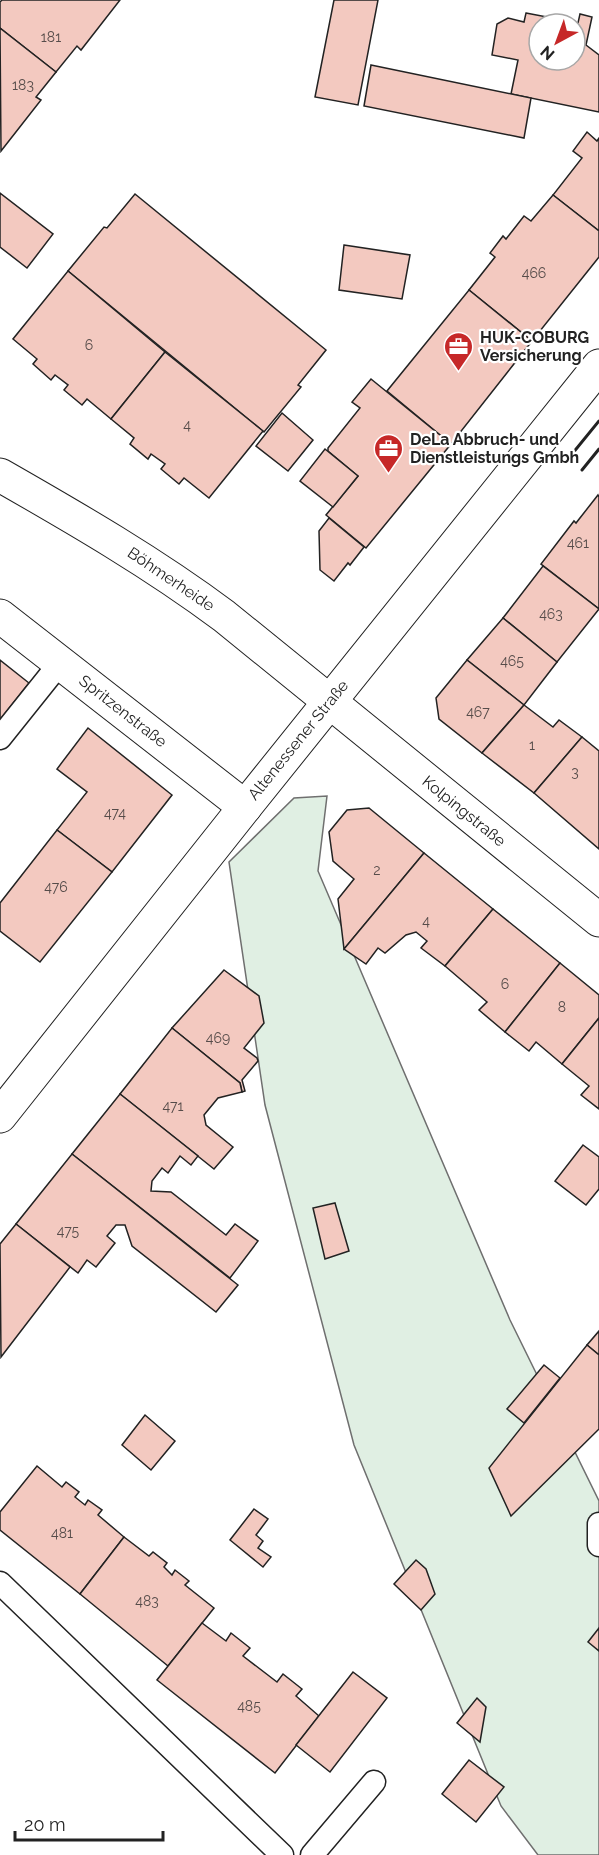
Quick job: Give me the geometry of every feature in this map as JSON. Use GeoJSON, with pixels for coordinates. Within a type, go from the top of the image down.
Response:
{"type":"FeatureCollection","features":[{"type":"Feature","properties":{"kind":"street","name":"Altenessener Straße"},"geometry":{"type":"LineString","coordinates":[[0,1116],[599,366]]}},
{"type":"Feature","properties":{"kind":"street","name":"Böhmerheide"},"geometry":{"type":"LineString","coordinates":[[0,475],[111,538],[174,579],[224,616],[329,702]]}},
{"type":"Feature","properties":{"kind":"street","name":"Spritzenstraße"},"geometry":{"type":"LineString","coordinates":[[0,616],[245,807]]}},
{"type":"Feature","properties":{"kind":"street","name":"Kolpingstraße"},"geometry":{"type":"LineString","coordinates":[[329,702],[599,921]]}},
{"type":"Feature","properties":{"kind":"lane"},"geometry":{"type":"LineString","coordinates":[[0,738],[60,663]]}},
{"type":"Feature","properties":{"kind":"lane"},"geometry":{"type":"LineString","coordinates":[[599,1524],[599,1545]]}},
{"type":"Feature","properties":{"kind":"lane"},"geometry":{"type":"LineString","coordinates":[[0,1583],[282,1855]]}},
{"type":"Feature","properties":{"kind":"lane"},"geometry":{"type":"LineString","coordinates":[[312,1855],[374,1782]]}},
{"type":"Feature","properties":{"kind":"green space"},"geometry":{"type":"Polygon","coordinates":[[[327,796],[318,871],[510,1320],[599,1501],[599,1855],[538,1855],[501,1806],[354,1445],[265,1105],[229,862],[294,798],[327,796]]]}},
{"type":"Feature","properties":{"kind":"building"},"geometry":{"type":"Polygon","coordinates":[[[2,0],[120,0],[81,50],[77,46],[56,72],[0,28],[0,2],[2,0]]]}},
{"type":"Feature","properties":{"kind":"building"},"geometry":{"type":"Polygon","coordinates":[[[334,0],[378,0],[358,105],[315,97],[334,0]]]}},
{"type":"Feature","properties":{"kind":"building"},"geometry":{"type":"Polygon","coordinates":[[[527,13],[527,72],[587,72],[587,46],[599,55],[599,112],[511,94],[518,60],[492,55],[497,24],[508,18],[524,22],[527,13]]]}},
{"type":"Feature","properties":{"kind":"building"},"geometry":{"type":"Polygon","coordinates":[[[587,16],[592,17],[587,40],[587,16]]]}},
{"type":"Feature","properties":{"kind":"building"},"geometry":{"type":"Polygon","coordinates":[[[0,28],[56,72],[36,97],[41,100],[1,151],[0,28]]]}},
{"type":"Feature","properties":{"kind":"building"},"geometry":{"type":"Polygon","coordinates":[[[371,65],[531,98],[524,138],[364,106],[371,65]]]}},
{"type":"Feature","properties":{"kind":"building"},"geometry":{"type":"Polygon","coordinates":[[[587,132],[597,141],[599,138],[599,231],[553,195],[582,158],[573,151],[587,132]]]}},
{"type":"Feature","properties":{"kind":"building"},"geometry":{"type":"Polygon","coordinates":[[[0,193],[53,234],[27,268],[0,247],[0,193]]]}},
{"type":"Feature","properties":{"kind":"building"},"geometry":{"type":"Polygon","coordinates":[[[135,194],[326,350],[298,385],[301,387],[264,432],[68,271],[135,194]]]}},
{"type":"Feature","properties":{"kind":"building"},"geometry":{"type":"Polygon","coordinates":[[[553,195],[599,231],[599,257],[532,341],[469,290],[495,257],[490,253],[503,236],[506,239],[524,216],[531,221],[553,195]]]}},
{"type":"Feature","properties":{"kind":"building"},"geometry":{"type":"Polygon","coordinates":[[[344,245],[410,255],[402,299],[339,290],[344,245]]]}},
{"type":"Feature","properties":{"kind":"building"},"geometry":{"type":"Polygon","coordinates":[[[68,271],[165,352],[111,419],[87,399],[82,405],[64,390],[68,385],[55,375],[51,380],[33,364],[37,359],[13,339],[68,271]]]}},
{"type":"Feature","properties":{"kind":"building"},"geometry":{"type":"Polygon","coordinates":[[[469,290],[532,341],[451,444],[387,391],[469,290]]]}},
{"type":"Feature","properties":{"kind":"building"},"geometry":{"type":"Polygon","coordinates":[[[165,352],[263,431],[209,498],[184,478],[179,484],[161,469],[165,464],[151,454],[148,459],[130,444],[134,438],[111,419],[165,352]]]}},
{"type":"Feature","properties":{"kind":"building"},"geometry":{"type":"Polygon","coordinates":[[[371,379],[451,444],[366,548],[326,515],[358,476],[328,451],[328,448],[360,408],[352,402],[371,379]]]}},
{"type":"Feature","properties":{"kind":"building"},"geometry":{"type":"Polygon","coordinates":[[[282,413],[313,440],[288,471],[256,446],[282,413]]]}},
{"type":"Feature","properties":{"kind":"building"},"geometry":{"type":"Polygon","coordinates":[[[325,449],[358,476],[333,507],[300,481],[325,449]]]}},
{"type":"Feature","properties":{"kind":"building"},"geometry":{"type":"Polygon","coordinates":[[[598,495],[599,609],[541,564],[574,521],[576,523],[598,495]]]}},
{"type":"Feature","properties":{"kind":"building"},"geometry":{"type":"Polygon","coordinates":[[[329,518],[364,547],[334,581],[320,570],[319,531],[329,518]]]}},
{"type":"Feature","properties":{"kind":"building"},"geometry":{"type":"Polygon","coordinates":[[[543,566],[599,609],[557,662],[503,618],[543,566]]]}},
{"type":"Feature","properties":{"kind":"building"},"geometry":{"type":"Polygon","coordinates":[[[503,618],[557,662],[524,705],[467,660],[503,618]]]}},
{"type":"Feature","properties":{"kind":"building"},"geometry":{"type":"Polygon","coordinates":[[[0,660],[29,683],[0,720],[0,660]]]}},
{"type":"Feature","properties":{"kind":"building"},"geometry":{"type":"Polygon","coordinates":[[[467,660],[524,705],[482,753],[439,719],[436,698],[467,660]]]}},
{"type":"Feature","properties":{"kind":"building"},"geometry":{"type":"Polygon","coordinates":[[[524,705],[553,727],[559,720],[582,737],[534,793],[482,753],[524,705]]]}},
{"type":"Feature","properties":{"kind":"building"},"geometry":{"type":"Polygon","coordinates":[[[88,728],[172,795],[112,872],[57,830],[87,792],[57,769],[88,728]]]}},
{"type":"Feature","properties":{"kind":"building"},"geometry":{"type":"Polygon","coordinates":[[[582,737],[599,751],[599,849],[534,793],[582,737]]]}},
{"type":"Feature","properties":{"kind":"building"},"geometry":{"type":"Polygon","coordinates":[[[369,808],[424,853],[344,949],[338,899],[354,879],[333,861],[329,832],[347,810],[369,808]]]}},
{"type":"Feature","properties":{"kind":"building"},"geometry":{"type":"Polygon","coordinates":[[[57,830],[112,872],[40,962],[0,931],[0,903],[57,830]]]}},
{"type":"Feature","properties":{"kind":"building"},"geometry":{"type":"Polygon","coordinates":[[[424,853],[493,909],[445,966],[421,948],[427,941],[416,932],[406,935],[385,953],[378,948],[366,964],[344,949],[424,853]]]}},
{"type":"Feature","properties":{"kind":"building"},"geometry":{"type":"Polygon","coordinates":[[[493,909],[560,963],[505,1032],[479,1010],[487,1002],[445,966],[493,909]]]}},
{"type":"Feature","properties":{"kind":"building"},"geometry":{"type":"Polygon","coordinates":[[[560,963],[599,995],[599,1018],[562,1064],[536,1042],[529,1051],[505,1032],[560,963]]]}},
{"type":"Feature","properties":{"kind":"building"},"geometry":{"type":"Polygon","coordinates":[[[224,970],[259,996],[264,1023],[244,1048],[258,1061],[242,1080],[245,1091],[242,1092],[240,1083],[172,1028],[224,970]]]}},
{"type":"Feature","properties":{"kind":"building"},"geometry":{"type":"Polygon","coordinates":[[[599,1018],[599,1109],[581,1095],[589,1086],[562,1064],[599,1018]]]}},
{"type":"Feature","properties":{"kind":"building"},"geometry":{"type":"Polygon","coordinates":[[[172,1028],[240,1083],[242,1092],[218,1098],[204,1115],[206,1125],[233,1147],[214,1169],[120,1094],[172,1028]]]}},
{"type":"Feature","properties":{"kind":"building"},"geometry":{"type":"Polygon","coordinates":[[[120,1094],[198,1156],[191,1165],[180,1156],[168,1173],[162,1168],[152,1181],[151,1191],[171,1192],[226,1235],[235,1224],[258,1241],[230,1278],[72,1154],[120,1094]]]}},
{"type":"Feature","properties":{"kind":"building"},"geometry":{"type":"Polygon","coordinates":[[[583,1145],[599,1157],[599,1189],[586,1205],[555,1181],[583,1145]]]}},
{"type":"Feature","properties":{"kind":"building"},"geometry":{"type":"Polygon","coordinates":[[[72,1154],[238,1285],[216,1312],[132,1246],[125,1225],[116,1225],[107,1236],[115,1243],[96,1267],[87,1260],[78,1273],[16,1224],[72,1154]]]}},
{"type":"Feature","properties":{"kind":"building"},"geometry":{"type":"Polygon","coordinates":[[[335,1203],[349,1251],[325,1259],[313,1208],[335,1203]]]}},
{"type":"Feature","properties":{"kind":"building"},"geometry":{"type":"Polygon","coordinates":[[[16,1224],[70,1267],[1,1357],[0,1244],[16,1224]]]}},
{"type":"Feature","properties":{"kind":"building"},"geometry":{"type":"Polygon","coordinates":[[[599,1331],[599,1355],[587,1345],[599,1331]]]}},
{"type":"Feature","properties":{"kind":"building"},"geometry":{"type":"Polygon","coordinates":[[[587,1345],[599,1355],[599,1429],[511,1516],[489,1468],[587,1345]]]}},
{"type":"Feature","properties":{"kind":"building"},"geometry":{"type":"Polygon","coordinates":[[[544,1365],[560,1378],[524,1423],[507,1409],[544,1365]]]}},
{"type":"Feature","properties":{"kind":"building"},"geometry":{"type":"Polygon","coordinates":[[[145,1415],[175,1441],[151,1470],[122,1445],[145,1415]]]}},
{"type":"Feature","properties":{"kind":"building"},"geometry":{"type":"Polygon","coordinates":[[[37,1466],[62,1487],[66,1482],[79,1492],[75,1497],[85,1505],[88,1500],[102,1510],[98,1515],[124,1537],[80,1594],[0,1530],[0,1512],[37,1466]]]}},
{"type":"Feature","properties":{"kind":"building"},"geometry":{"type":"Polygon","coordinates":[[[254,1509],[268,1519],[256,1535],[263,1541],[258,1548],[271,1557],[263,1567],[230,1540],[254,1509]]]}},
{"type":"Feature","properties":{"kind":"building"},"geometry":{"type":"Polygon","coordinates":[[[124,1537],[149,1556],[153,1552],[167,1563],[164,1567],[172,1575],[175,1570],[189,1581],[185,1585],[214,1608],[168,1666],[80,1594],[124,1537]]]}},
{"type":"Feature","properties":{"kind":"building"},"geometry":{"type":"Polygon","coordinates":[[[416,1560],[426,1569],[435,1594],[421,1610],[394,1584],[416,1560]]]}},
{"type":"Feature","properties":{"kind":"building"},"geometry":{"type":"Polygon","coordinates":[[[202,1623],[226,1641],[231,1633],[250,1648],[243,1656],[277,1682],[283,1674],[302,1689],[296,1696],[319,1716],[275,1773],[157,1680],[202,1623]]]}},
{"type":"Feature","properties":{"kind":"building"},"geometry":{"type":"Polygon","coordinates":[[[599,1628],[599,1651],[588,1642],[599,1628]]]}},
{"type":"Feature","properties":{"kind":"building"},"geometry":{"type":"Polygon","coordinates":[[[353,1672],[387,1698],[330,1772],[296,1745],[353,1672]]]}},
{"type":"Feature","properties":{"kind":"building"},"geometry":{"type":"Polygon","coordinates":[[[477,1698],[486,1707],[480,1742],[457,1723],[477,1698]]]}},
{"type":"Feature","properties":{"kind":"building"},"geometry":{"type":"Polygon","coordinates":[[[469,1760],[504,1787],[476,1822],[442,1794],[469,1760]]]}},
{"type":"Feature","properties":{"kind":"wall"},"geometry":{"type":"LineString","coordinates":[[568,459],[599,421]]}},
{"type":"Feature","properties":{"kind":"wall"},"geometry":{"type":"LineString","coordinates":[[582,470],[599,449]]}},
{"type":"Feature","properties":{"kind":"place","name":"HUK-COBURG Versicherung"},"geometry":{"type":"Point","coordinates":[459,372]}},
{"type":"Feature","properties":{"kind":"place","name":"DeLa Abbruch- und Dienstleistungs Gmbh"},"geometry":{"type":"Point","coordinates":[389,474]}}]}
